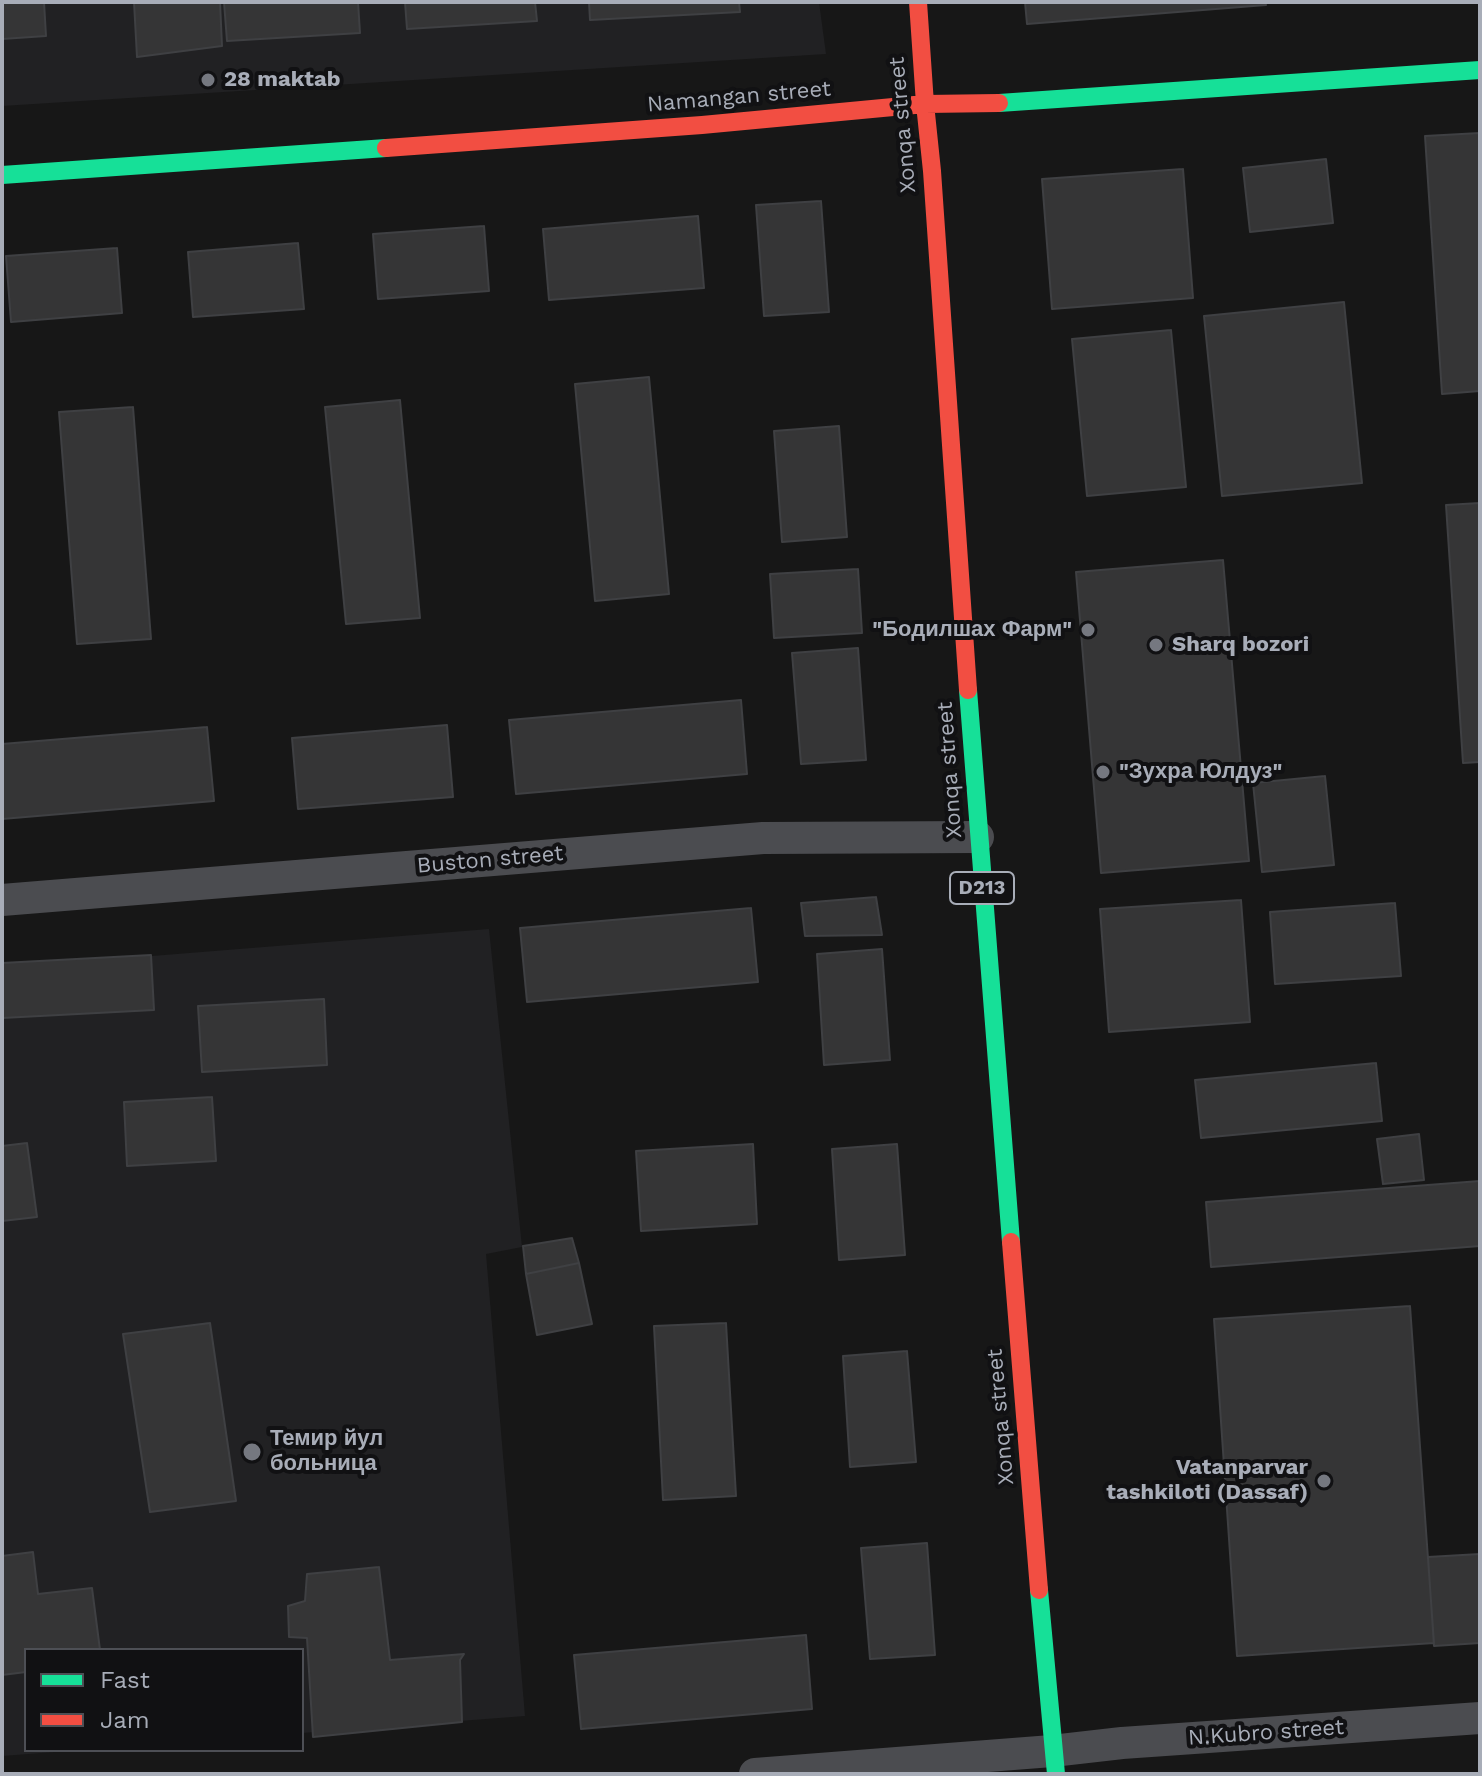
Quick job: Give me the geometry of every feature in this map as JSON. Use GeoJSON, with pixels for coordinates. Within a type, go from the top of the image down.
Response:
{"type":"FeatureCollection","features":[{"type":"Feature","properties":{"kind":"main road","name":"Xonqa street"},"geometry":{"type":"LineString","coordinates":[[918,2],[978,837],[1054,1762]]}},
{"type":"Feature","properties":{"kind":"main road","name":"Namangan street"},"geometry":{"type":"LineString","coordinates":[[2,175],[702,125],[925,104],[1011,103],[1480,70]]}},
{"type":"Feature","properties":{"kind":"street","name":"Buston street"},"geometry":{"type":"LineString","coordinates":[[2,900],[763,838],[978,837]]}},
{"type":"Feature","properties":{"kind":"street","name":"N.Kubro street"},"geometry":{"type":"LineString","coordinates":[[755,1774],[1054,1762],[1122,1743],[1480,1718]]}},
{"type":"Feature","properties":{"kind":"shaded area","name":"28 maktab"},"geometry":{"type":"Polygon","coordinates":[[[2,2],[819,2],[826,54],[2,106],[2,2]]]}},
{"type":"Feature","properties":{"kind":"shaded area","name":"Темир йул больница"},"geometry":{"type":"Polygon","coordinates":[[[489,929],[522,1247],[486,1254],[525,1716],[304,1733],[304,1648],[24,1648],[24,1752],[55,1752],[2,1756],[2,968],[489,929]]]}},
{"type":"Feature","properties":{"kind":"building"},"geometry":{"type":"Polygon","coordinates":[[[2,2],[44,2],[46,36],[2,39],[2,2]]]}},
{"type":"Feature","properties":{"kind":"building"},"geometry":{"type":"Polygon","coordinates":[[[134,2],[220,2],[222,46],[137,57],[134,2]]]}},
{"type":"Feature","properties":{"kind":"building"},"geometry":{"type":"Polygon","coordinates":[[[224,2],[358,2],[360,33],[227,41],[224,2]]]}},
{"type":"Feature","properties":{"kind":"building"},"geometry":{"type":"Polygon","coordinates":[[[405,2],[535,2],[537,21],[407,29],[405,2]]]}},
{"type":"Feature","properties":{"kind":"building"},"geometry":{"type":"Polygon","coordinates":[[[589,2],[739,2],[740,12],[590,20],[589,2]]]}},
{"type":"Feature","properties":{"kind":"building"},"geometry":{"type":"Polygon","coordinates":[[[1025,2],[1265,2],[1266,5],[1027,24],[1025,2]]]}},
{"type":"Feature","properties":{"kind":"building"},"geometry":{"type":"Polygon","coordinates":[[[1480,133],[1480,391],[1442,394],[1425,136],[1480,133]]]}},
{"type":"Feature","properties":{"kind":"building"},"geometry":{"type":"Polygon","coordinates":[[[1326,159],[1333,223],[1250,232],[1243,168],[1326,159]]]}},
{"type":"Feature","properties":{"kind":"building"},"geometry":{"type":"Polygon","coordinates":[[[1183,169],[1193,298],[1052,309],[1042,179],[1183,169]]]}},
{"type":"Feature","properties":{"kind":"building"},"geometry":{"type":"Polygon","coordinates":[[[821,201],[829,312],[764,316],[756,205],[821,201]]]}},
{"type":"Feature","properties":{"kind":"building"},"geometry":{"type":"Polygon","coordinates":[[[698,216],[704,288],[549,300],[543,229],[698,216]]]}},
{"type":"Feature","properties":{"kind":"building"},"geometry":{"type":"Polygon","coordinates":[[[484,226],[489,291],[378,299],[373,234],[484,226]]]}},
{"type":"Feature","properties":{"kind":"building"},"geometry":{"type":"Polygon","coordinates":[[[298,243],[304,309],[193,317],[188,252],[298,243]]]}},
{"type":"Feature","properties":{"kind":"building"},"geometry":{"type":"Polygon","coordinates":[[[117,248],[122,313],[11,322],[6,256],[117,248]]]}},
{"type":"Feature","properties":{"kind":"building"},"geometry":{"type":"Polygon","coordinates":[[[1344,302],[1362,483],[1222,496],[1204,316],[1344,302]]]}},
{"type":"Feature","properties":{"kind":"building"},"geometry":{"type":"Polygon","coordinates":[[[1171,330],[1186,487],[1087,496],[1072,339],[1171,330]]]}},
{"type":"Feature","properties":{"kind":"building"},"geometry":{"type":"Polygon","coordinates":[[[649,377],[669,594],[595,601],[575,384],[649,377]]]}},
{"type":"Feature","properties":{"kind":"building"},"geometry":{"type":"Polygon","coordinates":[[[400,400],[420,618],[346,624],[325,407],[400,400]]]}},
{"type":"Feature","properties":{"kind":"building"},"geometry":{"type":"Polygon","coordinates":[[[133,407],[151,639],[77,644],[59,412],[133,407]]]}},
{"type":"Feature","properties":{"kind":"building"},"geometry":{"type":"Polygon","coordinates":[[[839,426],[847,537],[782,542],[774,431],[839,426]]]}},
{"type":"Feature","properties":{"kind":"building"},"geometry":{"type":"Polygon","coordinates":[[[1480,503],[1480,762],[1463,763],[1446,505],[1480,503]]]}},
{"type":"Feature","properties":{"kind":"building","name":"Sharq bozori"},"geometry":{"type":"Polygon","coordinates":[[[1223,560],[1249,861],[1101,873],[1076,572],[1223,560]]]}},
{"type":"Feature","properties":{"kind":"building"},"geometry":{"type":"Polygon","coordinates":[[[858,569],[862,633],[774,638],[770,574],[858,569]]]}},
{"type":"Feature","properties":{"kind":"building"},"geometry":{"type":"Polygon","coordinates":[[[858,648],[866,760],[801,764],[792,653],[858,648]]]}},
{"type":"Feature","properties":{"kind":"building"},"geometry":{"type":"Polygon","coordinates":[[[741,700],[747,774],[516,794],[509,720],[741,700]]]}},
{"type":"Feature","properties":{"kind":"building"},"geometry":{"type":"Polygon","coordinates":[[[447,725],[453,797],[298,809],[292,738],[447,725]]]}},
{"type":"Feature","properties":{"kind":"building"},"geometry":{"type":"Polygon","coordinates":[[[207,727],[214,801],[2,819],[2,744],[207,727]]]}},
{"type":"Feature","properties":{"kind":"building"},"geometry":{"type":"Polygon","coordinates":[[[1325,776],[1334,865],[1262,872],[1253,783],[1325,776]]]}},
{"type":"Feature","properties":{"kind":"building"},"geometry":{"type":"Polygon","coordinates":[[[876,897],[882,935],[805,936],[801,903],[876,897]]]}},
{"type":"Feature","properties":{"kind":"building"},"geometry":{"type":"Polygon","coordinates":[[[1241,900],[1250,1022],[1109,1032],[1100,909],[1241,900]]]}},
{"type":"Feature","properties":{"kind":"building"},"geometry":{"type":"Polygon","coordinates":[[[1395,903],[1401,976],[1275,984],[1270,912],[1395,903]]]}},
{"type":"Feature","properties":{"kind":"building"},"geometry":{"type":"Polygon","coordinates":[[[751,908],[758,982],[527,1002],[520,928],[751,908]]]}},
{"type":"Feature","properties":{"kind":"building"},"geometry":{"type":"Polygon","coordinates":[[[882,949],[890,1060],[824,1065],[817,954],[882,949]]]}},
{"type":"Feature","properties":{"kind":"building"},"geometry":{"type":"Polygon","coordinates":[[[151,955],[154,1010],[2,1018],[2,963],[151,955]]]}},
{"type":"Feature","properties":{"kind":"building"},"geometry":{"type":"Polygon","coordinates":[[[324,999],[327,1065],[202,1072],[198,1006],[324,999]]]}},
{"type":"Feature","properties":{"kind":"building"},"geometry":{"type":"Polygon","coordinates":[[[1376,1063],[1382,1121],[1201,1138],[1195,1080],[1376,1063]]]}},
{"type":"Feature","properties":{"kind":"building"},"geometry":{"type":"Polygon","coordinates":[[[212,1097],[216,1161],[127,1166],[124,1102],[212,1097]]]}},
{"type":"Feature","properties":{"kind":"building"},"geometry":{"type":"Polygon","coordinates":[[[1419,1134],[1424,1180],[1383,1184],[1377,1139],[1419,1134]]]}},
{"type":"Feature","properties":{"kind":"building"},"geometry":{"type":"Polygon","coordinates":[[[27,1143],[37,1217],[2,1221],[2,1146],[27,1143]]]}},
{"type":"Feature","properties":{"kind":"building"},"geometry":{"type":"Polygon","coordinates":[[[753,1144],[757,1224],[641,1231],[636,1151],[753,1144]]]}},
{"type":"Feature","properties":{"kind":"building"},"geometry":{"type":"Polygon","coordinates":[[[897,1144],[905,1255],[839,1260],[832,1149],[897,1144]]]}},
{"type":"Feature","properties":{"kind":"building"},"geometry":{"type":"Polygon","coordinates":[[[1480,1181],[1480,1246],[1211,1267],[1206,1202],[1480,1181]]]}},
{"type":"Feature","properties":{"kind":"building"},"geometry":{"type":"Polygon","coordinates":[[[572,1238],[579,1263],[526,1274],[523,1246],[572,1238]]]}},
{"type":"Feature","properties":{"kind":"building"},"geometry":{"type":"Polygon","coordinates":[[[579,1263],[592,1324],[537,1335],[526,1274],[579,1263]]]}},
{"type":"Feature","properties":{"kind":"building","name":"Vatanparvar tashkiloti (Dassaf)"},"geometry":{"type":"Polygon","coordinates":[[[1410,1306],[1434,1643],[1237,1656],[1214,1319],[1410,1306]]]}},
{"type":"Feature","properties":{"kind":"building"},"geometry":{"type":"Polygon","coordinates":[[[210,1323],[236,1501],[150,1512],[123,1334],[210,1323]]]}},
{"type":"Feature","properties":{"kind":"building"},"geometry":{"type":"Polygon","coordinates":[[[726,1323],[736,1496],[663,1500],[654,1326],[726,1323]]]}},
{"type":"Feature","properties":{"kind":"building"},"geometry":{"type":"Polygon","coordinates":[[[907,1351],[916,1462],[850,1467],[843,1356],[907,1351]]]}},
{"type":"Feature","properties":{"kind":"building"},"geometry":{"type":"Polygon","coordinates":[[[927,1543],[935,1655],[870,1659],[861,1548],[927,1543]]]}},
{"type":"Feature","properties":{"kind":"building"},"geometry":{"type":"Polygon","coordinates":[[[33,1552],[38,1594],[92,1588],[100,1648],[24,1648],[24,1672],[2,1675],[2,1556],[33,1552]]]}},
{"type":"Feature","properties":{"kind":"building"},"geometry":{"type":"Polygon","coordinates":[[[1480,1554],[1480,1643],[1434,1646],[1428,1557],[1480,1554]]]}},
{"type":"Feature","properties":{"kind":"building"},"geometry":{"type":"Polygon","coordinates":[[[379,1567],[390,1660],[464,1654],[460,1660],[462,1722],[313,1737],[307,1638],[289,1637],[288,1606],[305,1601],[307,1574],[379,1567]]]}},
{"type":"Feature","properties":{"kind":"building"},"geometry":{"type":"Polygon","coordinates":[[[806,1635],[812,1709],[581,1729],[574,1655],[806,1635]]]}},
{"type":"Feature","properties":{"kind":"traffic: fast"},"geometry":{"type":"LineString","coordinates":[[999,103],[1480,70]]}},
{"type":"Feature","properties":{"kind":"traffic: fast"},"geometry":{"type":"LineString","coordinates":[[2,175],[386,148]]}},
{"type":"Feature","properties":{"kind":"traffic: fast"},"geometry":{"type":"LineString","coordinates":[[968,690],[1011,1242]]}},
{"type":"Feature","properties":{"kind":"traffic: fast"},"geometry":{"type":"LineString","coordinates":[[1039,1590],[1056,1774]]}},
{"type":"Feature","properties":{"kind":"traffic: jam"},"geometry":{"type":"LineString","coordinates":[[918,2],[968,690]]}},
{"type":"Feature","properties":{"kind":"traffic: jam"},"geometry":{"type":"LineString","coordinates":[[386,148],[702,125],[925,104],[999,103]]}},
{"type":"Feature","properties":{"kind":"traffic: jam"},"geometry":{"type":"LineString","coordinates":[[1011,1242],[1039,1590]]}},
{"type":"Feature","properties":{"kind":"place","name":"28 maktab"},"geometry":{"type":"Point","coordinates":[208,80]}},
{"type":"Feature","properties":{"kind":"place","name":"\"Бодилшах Фарм\""},"geometry":{"type":"Point","coordinates":[1088,630]}},
{"type":"Feature","properties":{"kind":"place","name":"Sharq bozori"},"geometry":{"type":"Point","coordinates":[1156,645]}},
{"type":"Feature","properties":{"kind":"place","name":"\"Зухра Юлдуз\""},"geometry":{"type":"Point","coordinates":[1103,772]}},
{"type":"Feature","properties":{"kind":"place","name":"Темир йул больница"},"geometry":{"type":"Point","coordinates":[252,1452]}},
{"type":"Feature","properties":{"kind":"place","name":"Vatanparvar tashkiloti (Dassaf)"},"geometry":{"type":"Point","coordinates":[1324,1481]}}]}
